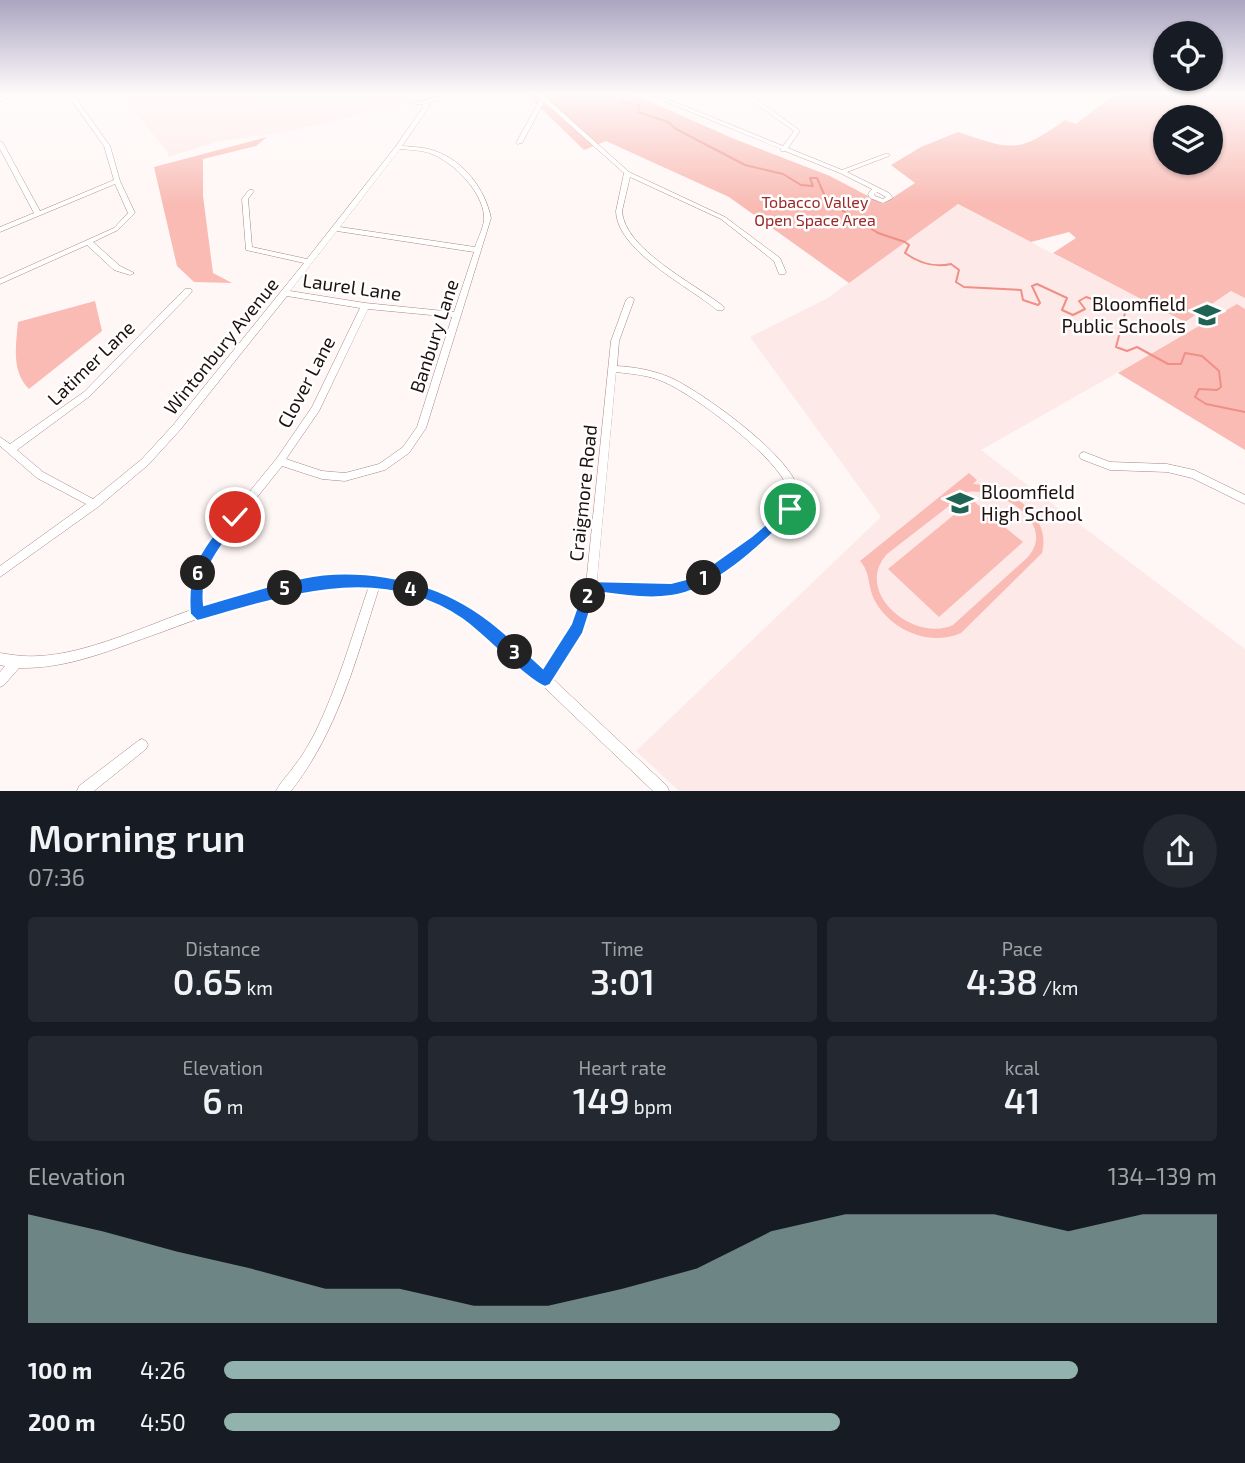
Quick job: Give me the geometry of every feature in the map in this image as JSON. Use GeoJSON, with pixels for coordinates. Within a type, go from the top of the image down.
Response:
{"type":"FeatureCollection","features":[{"type":"Feature","properties":{"kind":"street"},"geometry":{"type":"LineString","coordinates":[[0,282],[116,229],[132,213],[117,181],[107,146],[96,131]]}},
{"type":"Feature","properties":{"kind":"street","name":"Wintonbury Avenue"},"geometry":{"type":"LineString","coordinates":[[0,572],[145,462],[177,427],[285,293],[409,131]]}},
{"type":"Feature","properties":{"kind":"street"},"geometry":{"type":"LineString","coordinates":[[519,143],[525,131]]}},
{"type":"Feature","properties":{"kind":"street"},"geometry":{"type":"LineString","coordinates":[[579,131],[627,173],[723,218],[777,260],[782,272]]}},
{"type":"Feature","properties":{"kind":"street"},"geometry":{"type":"LineString","coordinates":[[738,131],[842,172],[876,189]]}},
{"type":"Feature","properties":{"kind":"street"},"geometry":{"type":"LineString","coordinates":[[783,150],[797,131]]}},
{"type":"Feature","properties":{"kind":"street"},"geometry":{"type":"LineString","coordinates":[[0,143],[38,214]]}},
{"type":"Feature","properties":{"kind":"street","name":"Banbury Lane"},"geometry":{"type":"LineString","coordinates":[[281,461],[322,475],[345,477],[373,471],[396,459],[411,444],[421,428],[488,218],[485,199],[456,167],[436,153],[398,147]]}},
{"type":"Feature","properties":{"kind":"street"},"geometry":{"type":"LineString","coordinates":[[842,172],[887,155]]}},
{"type":"Feature","properties":{"kind":"street"},"geometry":{"type":"LineString","coordinates":[[627,173],[619,216],[624,229],[636,245],[664,269],[694,286],[720,308]]}},
{"type":"Feature","properties":{"kind":"street"},"geometry":{"type":"LineString","coordinates":[[0,230],[117,181]]}},
{"type":"Feature","properties":{"kind":"street"},"geometry":{"type":"LineString","coordinates":[[251,191],[245,199],[248,248],[308,262]]}},
{"type":"Feature","properties":{"kind":"street"},"geometry":{"type":"LineString","coordinates":[[334,228],[477,250]]}},
{"type":"Feature","properties":{"kind":"street"},"geometry":{"type":"LineString","coordinates":[[88,242],[117,268],[130,273]]}},
{"type":"Feature","properties":{"kind":"street","name":"Latimer Lane"},"geometry":{"type":"LineString","coordinates":[[9,450],[87,394],[188,291]]}},
{"type":"Feature","properties":{"kind":"street","name":"Laurel Lane"},"geometry":{"type":"LineString","coordinates":[[285,293],[365,306],[457,314]]}},
{"type":"Feature","properties":{"kind":"street","name":"Craigmore Road"},"geometry":{"type":"LineString","coordinates":[[545,679],[578,628],[591,585],[615,341],[630,300]]}},
{"type":"Feature","properties":{"kind":"street","name":"Clover Lane"},"geometry":{"type":"LineString","coordinates":[[197,614],[195,586],[207,552],[281,461],[316,409],[365,306]]}},
{"type":"Feature","properties":{"kind":"street"},"geometry":{"type":"LineString","coordinates":[[591,585],[630,590],[671,590],[697,582],[732,560],[779,522],[794,498],[792,483],[763,449],[698,400],[668,379],[640,371],[612,369]]}},
{"type":"Feature","properties":{"kind":"street"},"geometry":{"type":"LineString","coordinates":[[0,441],[40,475],[94,503]]}},
{"type":"Feature","properties":{"kind":"street"},"geometry":{"type":"LineString","coordinates":[[1084,456],[1110,466],[1167,468],[1194,474],[1245,500]]}},
{"type":"Feature","properties":{"kind":"street"},"geometry":{"type":"LineString","coordinates":[[0,659],[16,662],[65,659],[197,614],[304,584],[349,580],[414,590],[459,608],[490,630],[662,791]]}},
{"type":"Feature","properties":{"kind":"street"},"geometry":{"type":"LineString","coordinates":[[283,791],[311,754],[328,721],[375,583]]}},
{"type":"Feature","properties":{"kind":"street"},"geometry":{"type":"LineString","coordinates":[[0,681],[16,662]]}},
{"type":"Feature","properties":{"kind":"street"},"geometry":{"type":"LineString","coordinates":[[84,791],[142,745]]}},
{"type":"Feature","properties":{"kind":"shaded area"},"geometry":{"type":"Polygon","coordinates":[[[150,131],[289,131],[216,142],[168,157],[168,152],[150,131]]]}},
{"type":"Feature","properties":{"kind":"shaded area","name":"Bloomfield High School"},"geometry":{"type":"Polygon","coordinates":[[[957,204],[1185,322],[1232,291],[1245,298],[1245,309],[1237,305],[981,450],[1245,649],[1245,791],[679,791],[636,751],[881,517],[750,337],[828,298],[957,204]]]}},
{"type":"Feature","properties":{"kind":"green space","name":"Tobacco Valley Open Space Area"},"geometry":{"type":"Polygon","coordinates":[[[564,131],[716,131],[830,176],[883,204],[915,183],[891,165],[921,147],[958,132],[1014,146],[1036,139],[1049,131],[1153,131],[1153,175],[1223,175],[1223,131],[1245,131],[1245,298],[1231,291],[1185,322],[1053,253],[1076,238],[1069,232],[1031,242],[958,204],[849,283],[729,197],[606,141],[584,150],[564,131]]]}},
{"type":"Feature","properties":{"kind":"green space"},"geometry":{"type":"Polygon","coordinates":[[[267,137],[256,146],[203,159],[203,196],[213,273],[232,283],[194,282],[177,266],[154,167],[267,137]]]}},
{"type":"Feature","properties":{"kind":"green space"},"geometry":{"type":"Polygon","coordinates":[[[95,301],[102,331],[29,389],[17,366],[18,322],[95,301]]]}},
{"type":"Feature","properties":{"kind":"green space"},"geometry":{"type":"Polygon","coordinates":[[[1237,304],[1245,309],[1245,450],[1118,373],[1237,304]]]}},
{"type":"Feature","properties":{"kind":"green space"},"geometry":{"type":"Polygon","coordinates":[[[969,473],[977,480],[973,484],[1000,490],[1024,505],[1034,515],[1043,539],[1042,553],[961,633],[949,637],[924,637],[901,628],[891,620],[875,601],[866,570],[860,561],[969,473]],[[967,492],[887,554],[878,569],[877,584],[882,598],[906,621],[938,629],[953,625],[1028,557],[1035,544],[1035,531],[1030,520],[1008,501],[980,492],[967,492]]]}},
{"type":"Feature","properties":{"kind":"green space"},"geometry":{"type":"Polygon","coordinates":[[[972,500],[1023,542],[939,617],[888,569],[972,500]]]}},
{"type":"Feature","properties":{"kind":"waterway"},"geometry":{"type":"LineString","coordinates":[[680,131],[745,165],[783,174],[801,185],[813,186],[810,178],[817,178],[827,201],[845,202],[841,207],[843,211],[878,233],[905,242],[909,245],[905,253],[916,260],[932,265],[951,264],[959,270],[956,282],[964,287],[1021,290],[1023,300],[1038,305],[1040,303],[1032,286],[1037,284],[1067,298],[1062,310],[1073,315],[1085,309],[1079,301],[1086,297],[1122,309],[1125,313],[1116,347],[1127,351],[1137,347],[1168,364],[1181,364],[1185,353],[1202,356],[1219,371],[1221,387],[1217,390],[1199,389],[1195,397],[1206,404],[1245,412]]}},
{"type":"Feature","properties":{"kind":"place","name":"Bloomfield Public Schools"},"geometry":{"type":"Point","coordinates":[1207,315]}},
{"type":"Feature","properties":{"kind":"place","name":"Bloomfield High School"},"geometry":{"type":"Point","coordinates":[960,503]}},
{"type":"Feature","properties":{"kind":"route"},"geometry":{"type":"LineString","coordinates":[[235,517],[211,546],[202,562],[194,593],[197,614],[304,584],[349,580],[387,584],[433,596],[459,608],[490,630],[545,679],[578,628],[591,585],[630,590],[671,590],[697,582],[732,560],[779,522],[790,509]]}}]}
